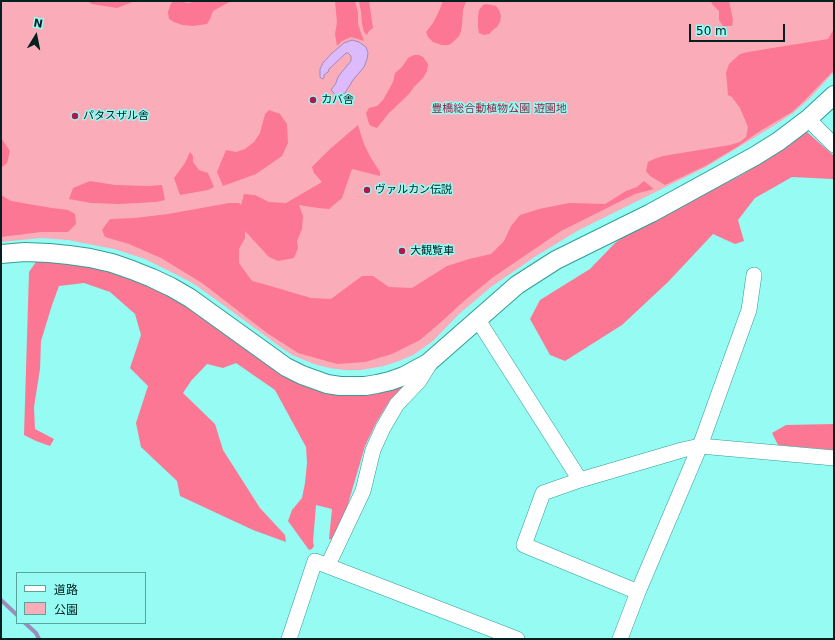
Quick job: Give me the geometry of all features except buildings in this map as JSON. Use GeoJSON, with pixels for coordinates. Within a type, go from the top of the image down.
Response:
{"type":"FeatureCollection","features":[{"type":"Feature","properties":{"kind":"street"},"geometry":{"type":"LineString","coordinates":[[1,254],[25,252],[49,253],[90,258],[112,263],[152,278],[190,298],[286,367],[302,375],[327,384],[340,386],[359,386],[390,381],[404,376],[428,363],[517,286],[556,260],[651,213],[755,156],[779,141],[808,119],[834,95]]}},
{"type":"Feature","properties":{"kind":"street"},"geometry":{"type":"LineString","coordinates":[[808,119],[834,145]]}},
{"type":"Feature","properties":{"kind":"street"},"geometry":{"type":"LineString","coordinates":[[620,639],[638,592],[700,446],[749,310],[754,275]]}},
{"type":"Feature","properties":{"kind":"street"},"geometry":{"type":"LineString","coordinates":[[478,320],[580,480]]}},
{"type":"Feature","properties":{"kind":"street"},"geometry":{"type":"LineString","coordinates":[[328,565],[363,490],[373,450],[383,428],[397,404],[419,382],[433,358]]}},
{"type":"Feature","properties":{"kind":"street"},"geometry":{"type":"LineString","coordinates":[[638,592],[524,545],[543,493],[580,480],[700,446],[834,458]]}},
{"type":"Feature","properties":{"kind":"street"},"geometry":{"type":"LineString","coordinates":[[289,639],[315,561],[517,639]]}},
{"type":"Feature","properties":{"kind":"green space","name":"豊橋総合動植物公園 遊園地"},"geometry":{"type":"Polygon","coordinates":[[[1,1],[834,1],[834,72],[808,100],[793,113],[775,125],[706,167],[579,230],[536,256],[491,287],[459,314],[433,341],[413,355],[384,366],[361,370],[345,370],[314,364],[292,355],[194,284],[145,259],[114,249],[68,240],[41,238],[1,242],[1,1]]]}},
{"type":"Feature","properties":{"kind":"shaded area"},"geometry":{"type":"Polygon","coordinates":[[[87,1],[135,1],[117,8],[92,4],[87,1]]]}},
{"type":"Feature","properties":{"kind":"shaded area"},"geometry":{"type":"Polygon","coordinates":[[[176,1],[188,3],[197,1],[231,1],[213,11],[207,24],[193,26],[182,25],[169,19],[168,12],[171,3],[176,1]]]}},
{"type":"Feature","properties":{"kind":"shaded area"},"geometry":{"type":"Polygon","coordinates":[[[335,1],[355,1],[358,13],[358,24],[364,41],[351,37],[342,41],[337,46],[335,34],[337,22],[335,1]]]}},
{"type":"Feature","properties":{"kind":"shaded area"},"geometry":{"type":"Polygon","coordinates":[[[359,1],[369,1],[373,28],[367,35],[364,32],[362,24],[359,1]]]}},
{"type":"Feature","properties":{"kind":"shaded area"},"geometry":{"type":"Polygon","coordinates":[[[443,1],[466,1],[463,10],[461,31],[459,36],[449,45],[442,45],[433,42],[428,37],[426,32],[433,23],[443,1]]]}},
{"type":"Feature","properties":{"kind":"shaded area"},"geometry":{"type":"Polygon","coordinates":[[[711,1],[729,1],[733,20],[732,26],[723,26],[719,20],[719,11],[711,1]]]}},
{"type":"Feature","properties":{"kind":"shaded area"},"geometry":{"type":"Polygon","coordinates":[[[486,4],[496,6],[501,16],[497,27],[489,34],[484,35],[479,33],[478,17],[479,10],[486,4]]]}},
{"type":"Feature","properties":{"kind":"shaded area"},"geometry":{"type":"Polygon","coordinates":[[[834,29],[834,70],[792,112],[705,166],[665,185],[650,176],[646,171],[648,162],[654,159],[663,156],[730,145],[740,142],[746,137],[748,127],[740,108],[732,97],[728,95],[726,73],[729,64],[740,54],[828,39],[834,29]]]}},
{"type":"Feature","properties":{"kind":"shaded area"},"geometry":{"type":"Polygon","coordinates":[[[352,40],[359,42],[366,47],[368,53],[367,59],[364,67],[353,80],[345,93],[336,95],[331,90],[338,77],[351,61],[351,56],[346,53],[329,69],[322,79],[320,77],[320,69],[331,54],[344,43],[352,40]]]}},
{"type":"Feature","properties":{"kind":"shaded area"},"geometry":{"type":"Polygon","coordinates":[[[414,55],[423,57],[428,64],[427,71],[423,78],[389,113],[377,128],[371,126],[366,113],[369,108],[377,106],[383,100],[393,82],[395,73],[402,67],[408,58],[414,55]]]}},
{"type":"Feature","properties":{"kind":"shaded area"},"geometry":{"type":"Polygon","coordinates":[[[269,110],[280,114],[287,124],[288,143],[282,156],[256,174],[223,186],[217,172],[226,150],[236,152],[245,149],[254,142],[260,133],[265,114],[269,110]]]}},
{"type":"Feature","properties":{"kind":"shaded area"},"geometry":{"type":"Polygon","coordinates":[[[358,125],[364,144],[380,172],[380,176],[352,169],[342,198],[329,209],[299,205],[303,216],[302,229],[297,241],[298,248],[294,258],[278,261],[269,257],[245,231],[245,238],[239,249],[239,263],[252,281],[311,298],[331,299],[362,276],[373,276],[389,287],[412,288],[447,266],[491,254],[504,241],[511,226],[520,215],[539,209],[569,203],[605,204],[626,191],[637,187],[644,181],[654,189],[635,194],[561,231],[492,278],[420,340],[392,354],[365,362],[337,364],[298,353],[267,333],[202,283],[161,258],[129,244],[105,237],[102,230],[110,219],[168,214],[229,203],[239,203],[241,205],[244,194],[255,195],[269,202],[286,203],[322,182],[314,173],[312,167],[358,125]]]}},
{"type":"Feature","properties":{"kind":"shaded area"},"geometry":{"type":"Polygon","coordinates":[[[807,132],[834,156],[833,179],[792,177],[755,198],[738,220],[744,241],[735,244],[713,234],[668,282],[622,325],[565,361],[550,355],[530,319],[540,300],[590,269],[615,243],[638,226],[745,173],[796,135],[807,132]]]}},
{"type":"Feature","properties":{"kind":"shaded area"},"geometry":{"type":"Polygon","coordinates":[[[1,138],[10,151],[7,163],[1,168],[1,138]]]}},
{"type":"Feature","properties":{"kind":"shaded area"},"geometry":{"type":"Polygon","coordinates":[[[190,152],[193,156],[193,162],[199,170],[208,173],[214,187],[208,190],[180,195],[174,178],[185,163],[190,152]]]}},
{"type":"Feature","properties":{"kind":"shaded area"},"geometry":{"type":"Polygon","coordinates":[[[90,181],[115,185],[162,185],[165,200],[156,202],[119,204],[91,203],[69,199],[73,188],[90,181]]]}},
{"type":"Feature","properties":{"kind":"shaded area"},"geometry":{"type":"Polygon","coordinates":[[[1,195],[11,201],[68,210],[75,214],[76,224],[68,232],[41,232],[1,237],[1,195]]]}},
{"type":"Feature","properties":{"kind":"shaded area"},"geometry":{"type":"Polygon","coordinates":[[[50,259],[83,263],[157,286],[286,373],[402,385],[402,390],[390,400],[376,423],[365,446],[338,538],[333,540],[329,539],[332,509],[316,505],[314,546],[309,550],[288,521],[292,510],[302,498],[307,463],[306,447],[275,390],[236,363],[223,368],[207,364],[191,381],[183,393],[215,424],[223,450],[260,508],[285,535],[286,542],[253,530],[180,496],[177,481],[141,447],[136,423],[148,386],[130,368],[141,335],[135,314],[110,292],[84,283],[59,286],[41,341],[40,369],[34,407],[35,429],[54,439],[50,446],[24,435],[29,272],[36,262],[50,259]]]}},
{"type":"Feature","properties":{"kind":"shaded area"},"geometry":{"type":"Polygon","coordinates":[[[834,424],[834,450],[778,445],[772,433],[786,425],[834,424]]]}},
{"type":"Feature","properties":{"kind":"waterway"},"geometry":{"type":"LineString","coordinates":[[1,600],[16,614]]}},
{"type":"Feature","properties":{"kind":"waterway"},"geometry":{"type":"LineString","coordinates":[[26,624],[36,633],[39,639]]}},
{"type":"Feature","properties":{"kind":"place","name":"カバ舎"},"geometry":{"type":"Point","coordinates":[313,100]}},
{"type":"Feature","properties":{"kind":"place","name":"パタスザル舎"},"geometry":{"type":"Point","coordinates":[75,116]}},
{"type":"Feature","properties":{"kind":"place","name":"ヴァルカン伝説"},"geometry":{"type":"Point","coordinates":[367,190]}},
{"type":"Feature","properties":{"kind":"place","name":"大観覧車"},"geometry":{"type":"Point","coordinates":[402,251]}}]}
